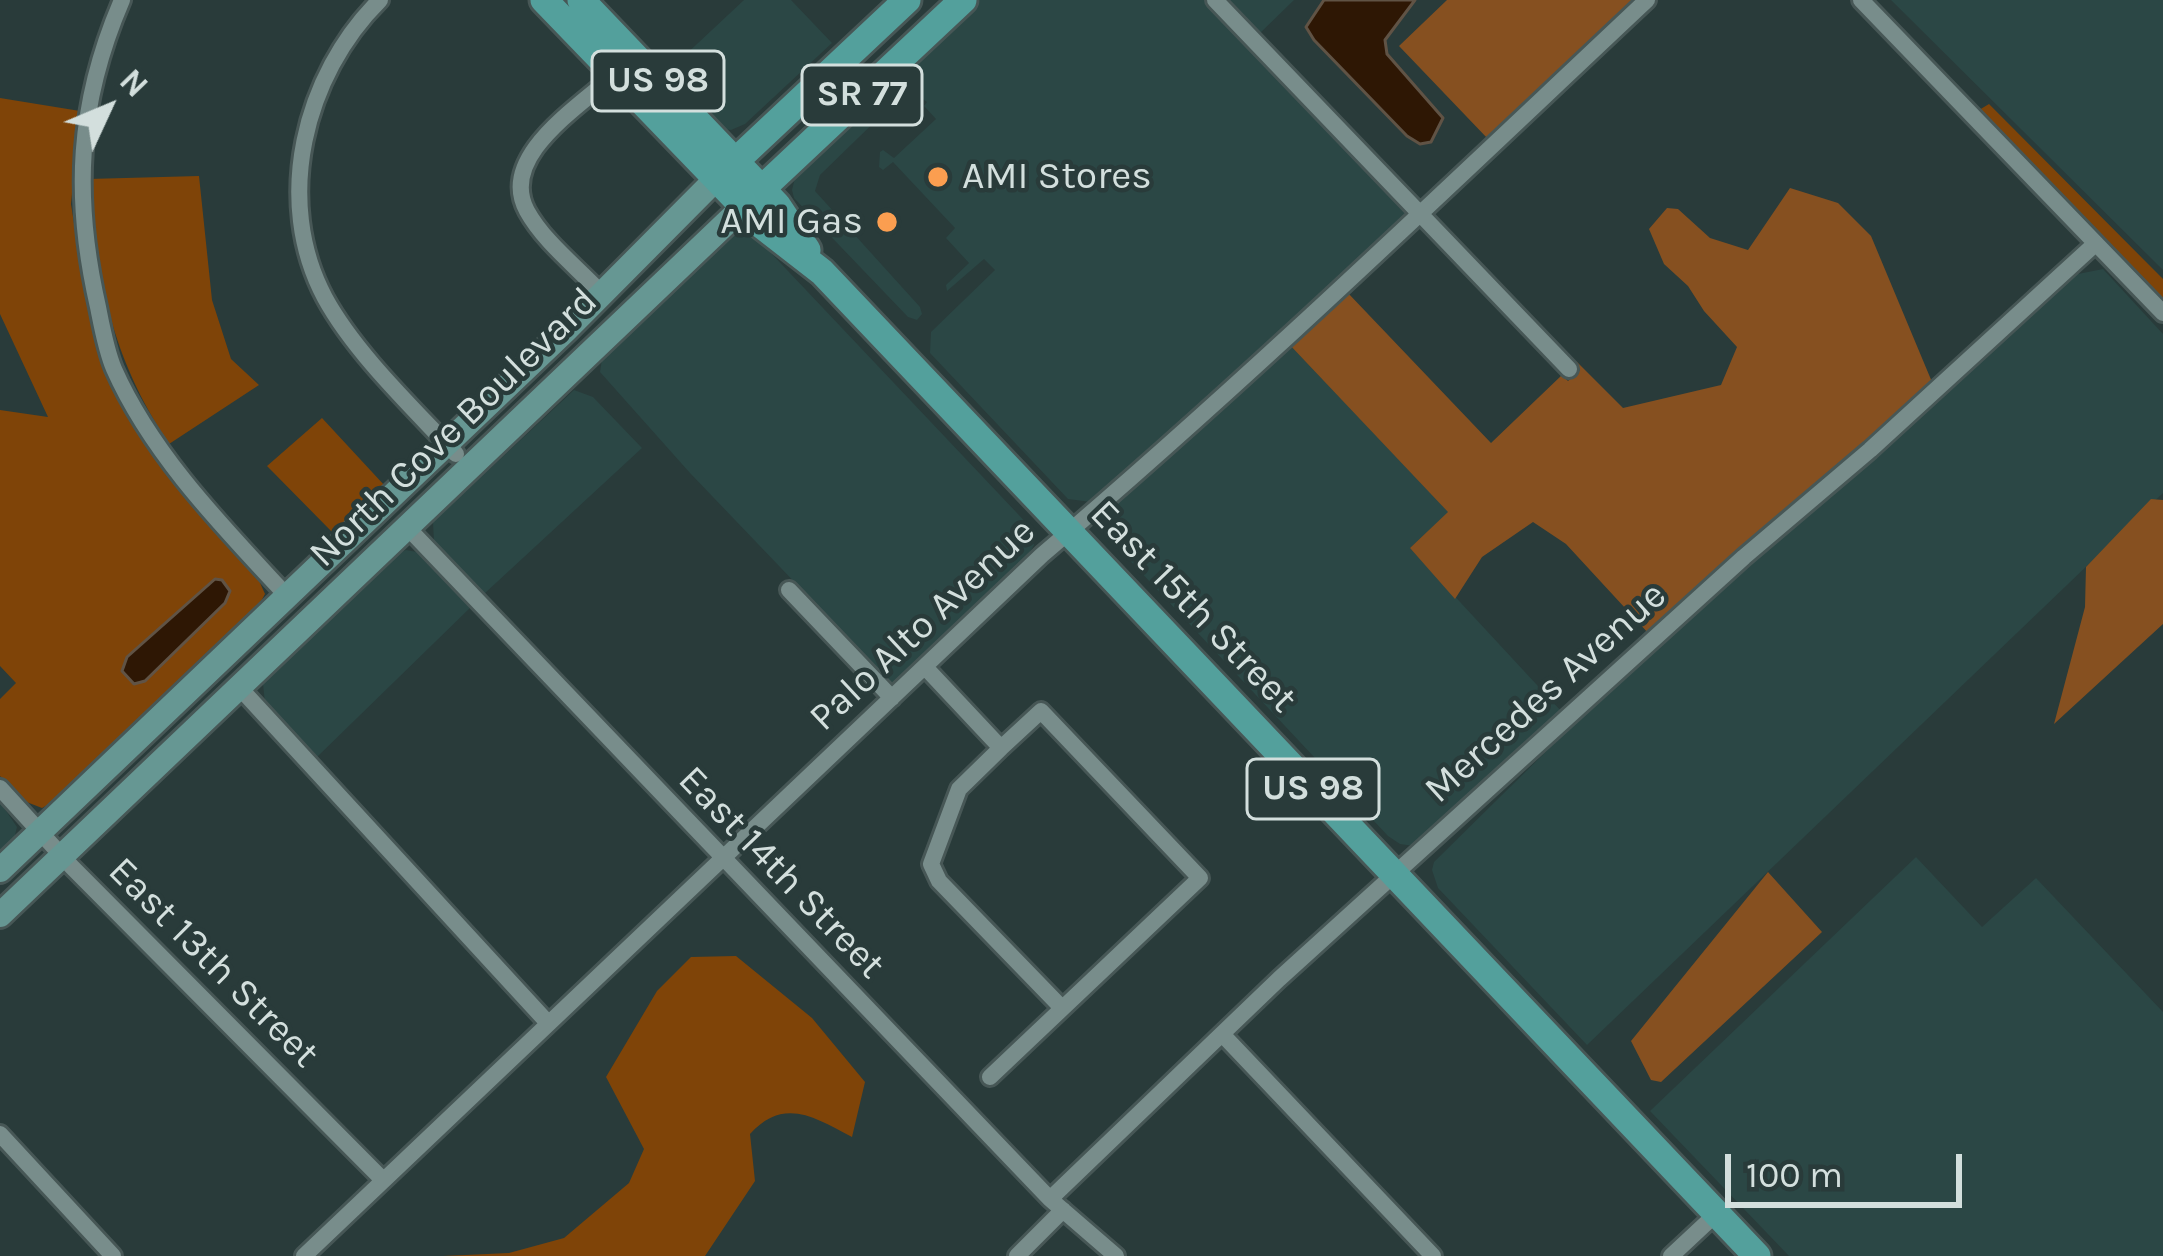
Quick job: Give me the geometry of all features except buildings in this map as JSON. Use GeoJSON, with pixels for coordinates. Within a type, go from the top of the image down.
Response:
{"type":"FeatureCollection","features":[{"type":"Feature","properties":{"kind":"main road","name":"East 15th Street"},"geometry":{"type":"LineString","coordinates":[[581,0],[725,170],[1757,1256]]}},
{"type":"Feature","properties":{"kind":"main road","name":"North Cove Boulevard"},"geometry":{"type":"LineString","coordinates":[[0,870],[287,596],[451,449],[481,412],[725,170],[907,0]]}},
{"type":"Feature","properties":{"kind":"main road","name":"North Cove Boulevard"},"geometry":{"type":"LineString","coordinates":[[0,915],[963,0]]}},
{"type":"Feature","properties":{"kind":"main road","name":"East 15th Street"},"geometry":{"type":"LineString","coordinates":[[553,3],[615,74],[725,170]]}},
{"type":"Feature","properties":{"kind":"main road"},"geometry":{"type":"LineString","coordinates":[[407,527],[406,510],[451,449]]}},
{"type":"Feature","properties":{"kind":"street"},"geometry":{"type":"LineString","coordinates":[[122,0],[94,81],[80,201],[104,337],[121,382],[164,453],[287,596]]}},
{"type":"Feature","properties":{"kind":"street"},"geometry":{"type":"LineString","coordinates":[[380,0],[345,42],[313,107],[303,153],[302,223],[314,274],[334,313],[451,449]]}},
{"type":"Feature","properties":{"kind":"street"},"geometry":{"type":"LineString","coordinates":[[1215,0],[1569,369]]}},
{"type":"Feature","properties":{"kind":"street","name":"Palo Alto Avenue"},"geometry":{"type":"LineString","coordinates":[[304,1256],[925,667],[1647,0]]}},
{"type":"Feature","properties":{"kind":"street"},"geometry":{"type":"LineString","coordinates":[[1861,0],[2163,313]]}},
{"type":"Feature","properties":{"kind":"street"},"geometry":{"type":"LineString","coordinates":[[602,294],[535,223],[520,182],[526,161],[539,145],[615,74]]}},
{"type":"Feature","properties":{"kind":"street","name":"Mercedes Avenue"},"geometry":{"type":"LineString","coordinates":[[1017,1256],[1057,1205],[1222,1034],[2095,244]]}},
{"type":"Feature","properties":{"kind":"street","name":"East 14th Street"},"geometry":{"type":"LineString","coordinates":[[407,527],[1057,1205],[1116,1256]]}},
{"type":"Feature","properties":{"kind":"street"},"geometry":{"type":"LineString","coordinates":[[789,590],[892,698]]}},
{"type":"Feature","properties":{"kind":"street"},"geometry":{"type":"LineString","coordinates":[[925,667],[1001,748]]}},
{"type":"Feature","properties":{"kind":"street"},"geometry":{"type":"LineString","coordinates":[[239,687],[548,1023]]}},
{"type":"Feature","properties":{"kind":"street"},"geometry":{"type":"LineString","coordinates":[[990,1077],[1062,1009],[1200,878],[1041,711],[959,789],[931,864],[939,880],[1062,1009]]}},
{"type":"Feature","properties":{"kind":"street","name":"East 13th Street"},"geometry":{"type":"LineString","coordinates":[[0,788],[383,1180]]}},
{"type":"Feature","properties":{"kind":"street"},"geometry":{"type":"LineString","coordinates":[[1222,1034],[1433,1256]]}},
{"type":"Feature","properties":{"kind":"street"},"geometry":{"type":"LineString","coordinates":[[0,1134],[113,1256]]}},
{"type":"Feature","properties":{"kind":"street"},"geometry":{"type":"LineString","coordinates":[[1671,1256],[1716,1214]]}},
{"type":"Feature","properties":{"kind":"shaded area"},"geometry":{"type":"Polygon","coordinates":[[[744,0],[791,0],[832,43],[745,124],[723,129],[666,73],[744,0]]]}},
{"type":"Feature","properties":{"kind":"shaded area"},"geometry":{"type":"Polygon","coordinates":[[[980,0],[1205,0],[1410,212],[1091,502],[1068,499],[930,353],[931,332],[995,270],[984,259],[947,291],[946,285],[969,263],[946,238],[955,228],[893,162],[883,170],[879,167],[880,152],[894,158],[936,119],[924,106],[927,102],[910,90],[909,67],[980,0]]]}},
{"type":"Feature","properties":{"kind":"shaded area"},"geometry":{"type":"Polygon","coordinates":[[[1223,0],[1294,0],[1257,36],[1223,0]]]}},
{"type":"Feature","properties":{"kind":"shaded area"},"geometry":{"type":"Polygon","coordinates":[[[1324,0],[1415,0],[1385,40],[1387,54],[1443,118],[1431,142],[1420,144],[1407,136],[1314,40],[1306,27],[1324,0]]]}},
{"type":"Feature","properties":{"kind":"shaded area"},"geometry":{"type":"Polygon","coordinates":[[[1447,0],[1636,0],[1488,139],[1399,46],[1447,0]]]}},
{"type":"Feature","properties":{"kind":"shaded area"},"geometry":{"type":"Polygon","coordinates":[[[1891,0],[2163,0],[2163,270],[1891,0]]]}},
{"type":"Feature","properties":{"kind":"shaded area"},"geometry":{"type":"Polygon","coordinates":[[[879,95],[890,97],[892,105],[820,175],[815,191],[920,307],[917,320],[908,317],[794,198],[792,190],[796,174],[879,95]]]}},
{"type":"Feature","properties":{"kind":"shaded area"},"geometry":{"type":"Polygon","coordinates":[[[0,98],[80,111],[71,204],[83,282],[105,370],[157,458],[257,576],[265,594],[258,607],[55,801],[42,808],[24,801],[0,776],[0,699],[16,683],[0,666],[0,410],[48,417],[0,314],[0,98]]]}},
{"type":"Feature","properties":{"kind":"shaded area"},"geometry":{"type":"Polygon","coordinates":[[[1989,104],[2163,279],[2163,300],[1979,110],[1989,104]]]}},
{"type":"Feature","properties":{"kind":"shaded area"},"geometry":{"type":"Polygon","coordinates":[[[199,176],[212,300],[231,359],[259,385],[169,444],[133,380],[110,317],[88,179],[199,176]]]}},
{"type":"Feature","properties":{"kind":"shaded area"},"geometry":{"type":"Polygon","coordinates":[[[1790,188],[1838,203],[1871,236],[1932,382],[1649,634],[1566,544],[1533,522],[1482,557],[1455,599],[1410,548],[1448,512],[1287,342],[1347,292],[1491,443],[1562,375],[1568,381],[1580,370],[1576,361],[1623,408],[1721,385],[1737,347],[1664,264],[1649,229],[1667,208],[1678,209],[1710,238],[1748,250],[1790,188]]]}},
{"type":"Feature","properties":{"kind":"shaded area"},"geometry":{"type":"Polygon","coordinates":[[[741,231],[753,234],[1034,531],[1029,554],[892,684],[600,372],[602,359],[730,236],[741,231]]]}},
{"type":"Feature","properties":{"kind":"shaded area"},"geometry":{"type":"Polygon","coordinates":[[[2103,269],[2163,334],[2163,493],[1587,1045],[1438,888],[1434,862],[1575,723],[2073,275],[2103,269]]]}},
{"type":"Feature","properties":{"kind":"shaded area"},"geometry":{"type":"Polygon","coordinates":[[[1287,342],[1449,512],[1410,548],[1562,712],[1414,846],[1388,836],[1107,536],[1112,508],[1287,342]]]}},
{"type":"Feature","properties":{"kind":"shaded area"},"geometry":{"type":"Polygon","coordinates":[[[574,390],[593,397],[642,448],[484,594],[434,542],[433,522],[574,390]]]}},
{"type":"Feature","properties":{"kind":"shaded area"},"geometry":{"type":"Polygon","coordinates":[[[322,418],[385,486],[334,534],[267,466],[322,418]]]}},
{"type":"Feature","properties":{"kind":"shaded area"},"geometry":{"type":"Polygon","coordinates":[[[2151,499],[2163,500],[2163,624],[2054,724],[2085,607],[2086,567],[2151,499]]]}},
{"type":"Feature","properties":{"kind":"shaded area"},"geometry":{"type":"Polygon","coordinates":[[[406,550],[429,562],[472,606],[317,757],[265,703],[263,684],[406,550]]]}},
{"type":"Feature","properties":{"kind":"shaded area"},"geometry":{"type":"Polygon","coordinates":[[[215,579],[230,591],[225,603],[145,681],[134,684],[122,671],[127,657],[215,579]]]}},
{"type":"Feature","properties":{"kind":"shaded area"},"geometry":{"type":"Polygon","coordinates":[[[0,802],[17,827],[14,839],[0,853],[0,802]]]}},
{"type":"Feature","properties":{"kind":"shaded area"},"geometry":{"type":"Polygon","coordinates":[[[1916,857],[1982,927],[2036,878],[2163,1012],[2163,1256],[1789,1256],[1650,1111],[1916,857]]]}},
{"type":"Feature","properties":{"kind":"shaded area"},"geometry":{"type":"Polygon","coordinates":[[[1768,872],[1822,932],[1661,1082],[1651,1080],[1631,1041],[1768,872]]]}},
{"type":"Feature","properties":{"kind":"shaded area"},"geometry":{"type":"Polygon","coordinates":[[[736,956],[812,1018],[865,1082],[852,1137],[800,1114],[763,1122],[750,1134],[755,1181],[705,1256],[443,1256],[509,1253],[564,1238],[629,1183],[644,1149],[606,1077],[657,991],[691,957],[736,956]]]}},
{"type":"Feature","properties":{"kind":"place","name":"AMI Stores"},"geometry":{"type":"Point","coordinates":[938,177]}},
{"type":"Feature","properties":{"kind":"place","name":"AMI Gas"},"geometry":{"type":"Point","coordinates":[887,222]}}]}
